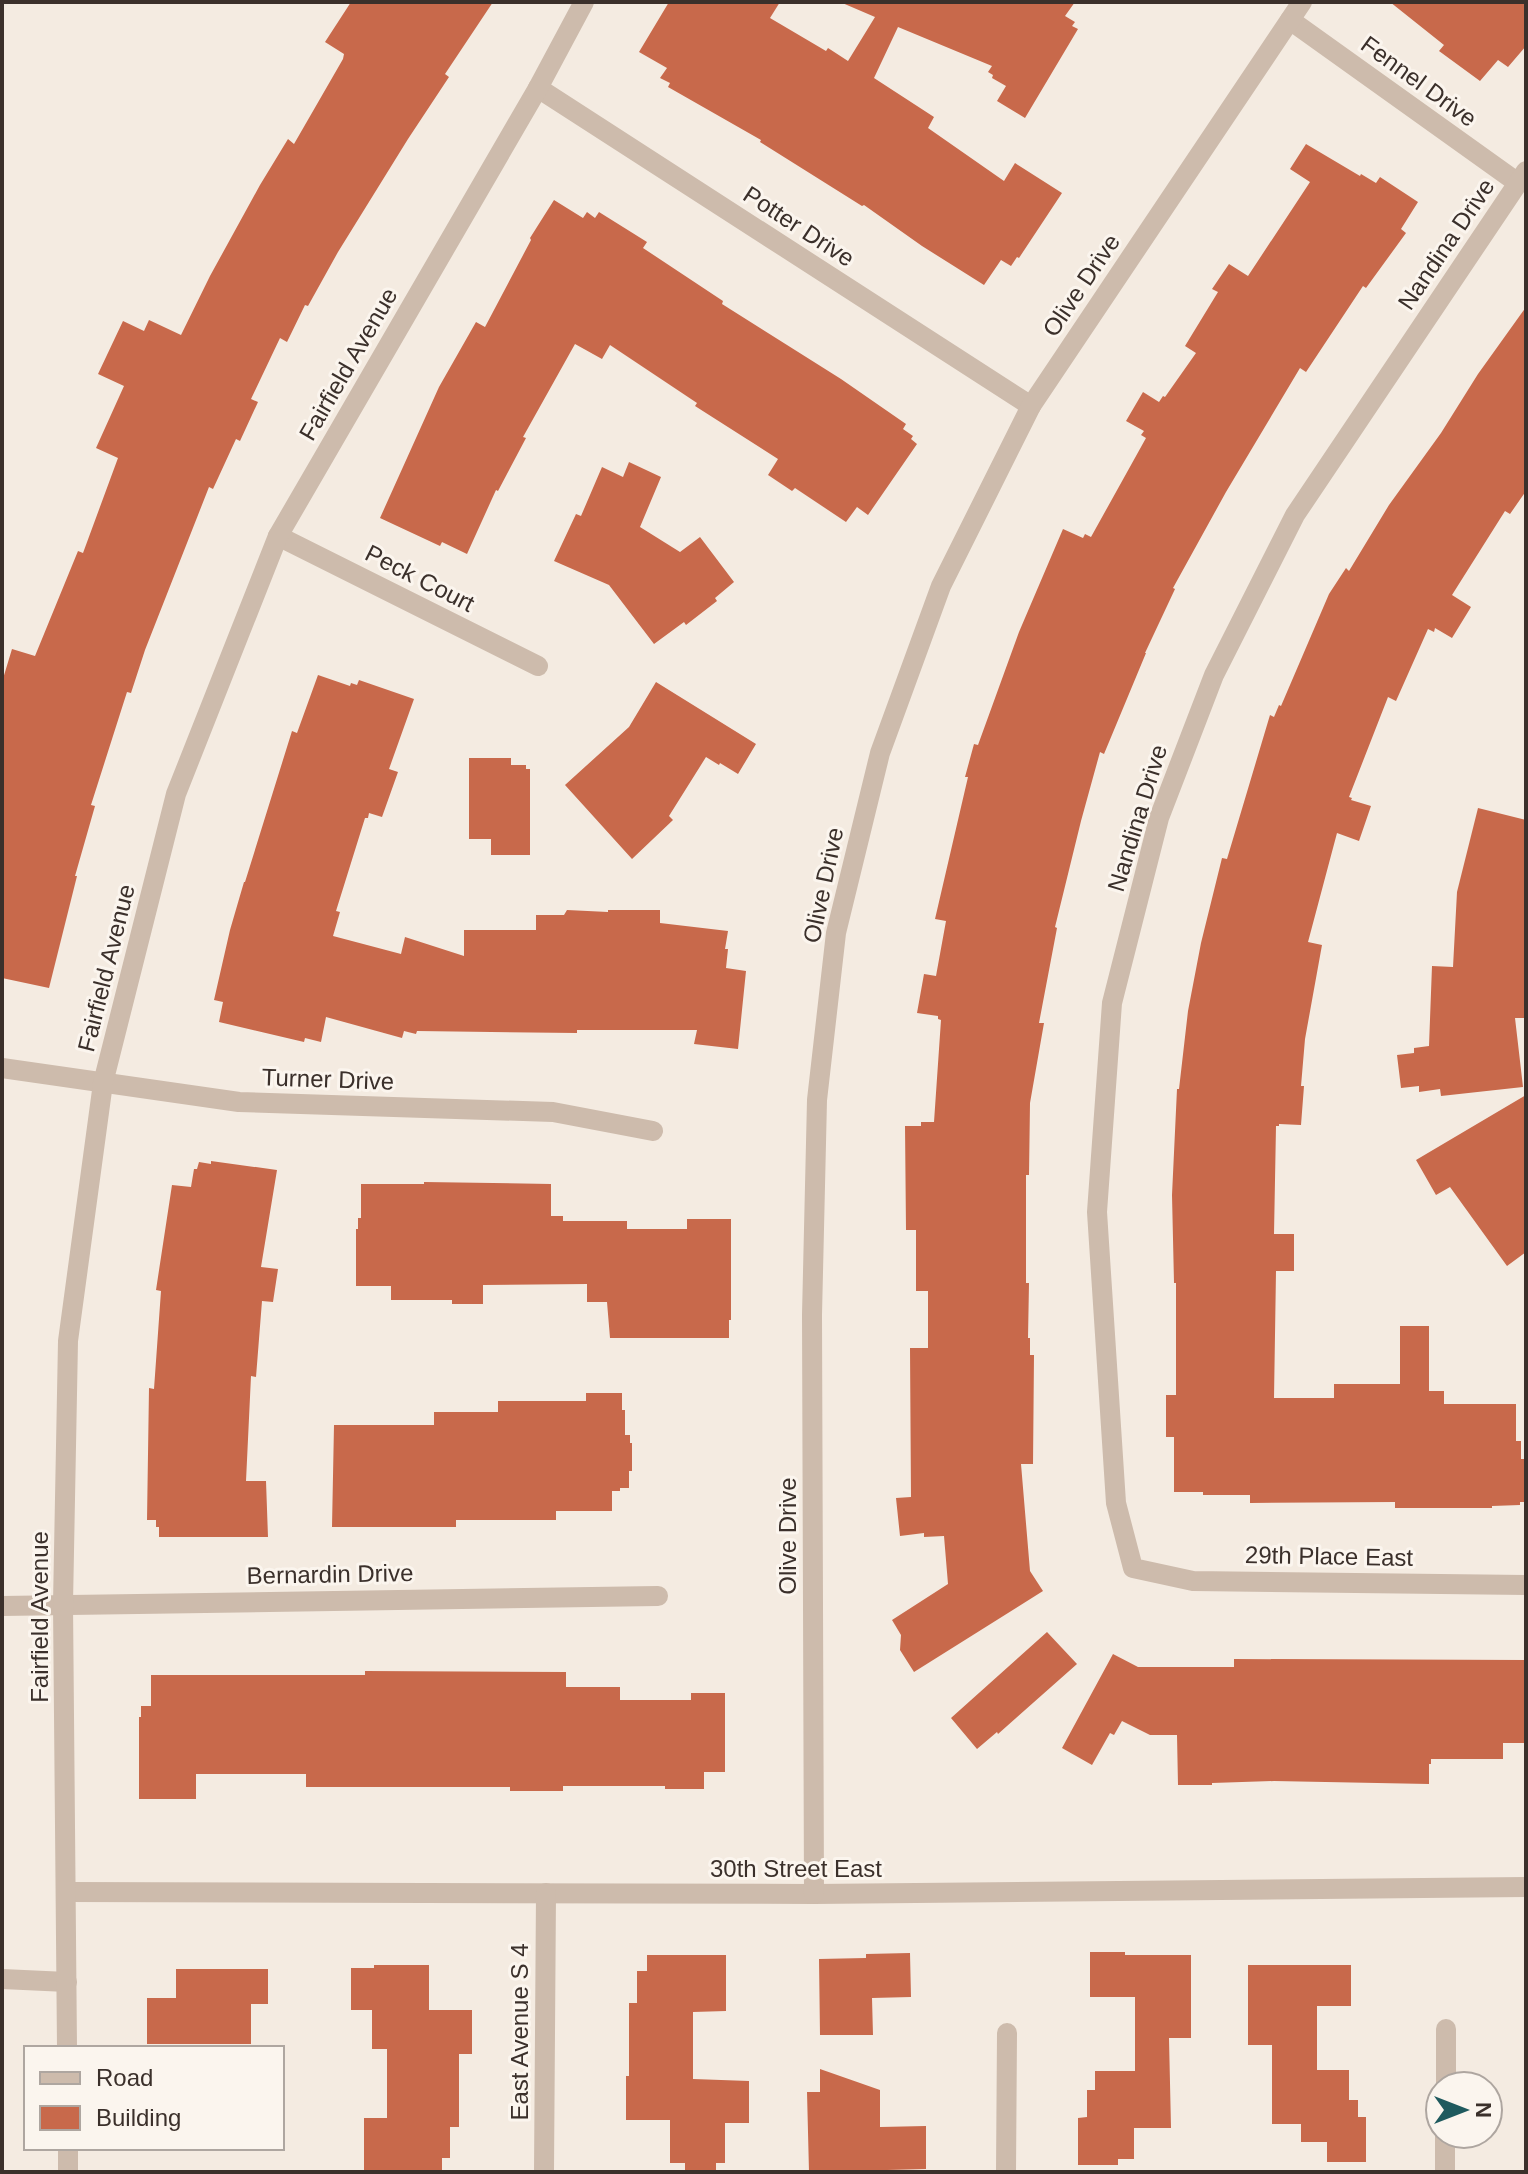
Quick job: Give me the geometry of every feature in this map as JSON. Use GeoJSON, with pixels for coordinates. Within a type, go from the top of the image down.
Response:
{"type":"FeatureCollection","features":[{"type":"Feature","properties":{"kind":"street","name":"Fairfield Avenue"},"geometry":{"type":"LineString","coordinates":[[67,2046],[63,1604],[68,1341],[103,1083],[176,794],[278,536],[538,88],[584,2]]}},
{"type":"Feature","properties":{"kind":"street","name":"Olive Drive"},"geometry":{"type":"LineString","coordinates":[[814,1894],[812,1315],[816,1116],[836,933],[880,753],[941,586],[1031,406],[1302,2]]}},
{"type":"Feature","properties":{"kind":"street","name":"Fennel Drive"},"geometry":{"type":"LineString","coordinates":[[1290,20],[1522,177]]}},
{"type":"Feature","properties":{"kind":"street","name":"Potter Drive"},"geometry":{"type":"LineString","coordinates":[[538,88],[1031,406]]}},
{"type":"Feature","properties":{"kind":"street","name":"Nandina Drive"},"geometry":{"type":"LineString","coordinates":[[1133,1568],[1116,1503],[1097,1212],[1112,1003],[1159,818],[1214,675],[1295,515],[1522,177]]}},
{"type":"Feature","properties":{"kind":"street","name":"Peck Court"},"geometry":{"type":"LineString","coordinates":[[278,536],[538,666]]}},
{"type":"Feature","properties":{"kind":"street","name":"Turner Drive"},"geometry":{"type":"LineString","coordinates":[[2,1068],[239,1102],[553,1112],[653,1131]]}},
{"type":"Feature","properties":{"kind":"street","name":"29th Place East"},"geometry":{"type":"LineString","coordinates":[[1133,1568],[1193,1581],[1526,1585]]}},
{"type":"Feature","properties":{"kind":"street","name":"Bernardin Drive"},"geometry":{"type":"LineString","coordinates":[[2,1606],[658,1596]]}},
{"type":"Feature","properties":{"kind":"street","name":"30th Street East"},"geometry":{"type":"LineString","coordinates":[[67,1892],[814,1894],[1526,1887]]}},
{"type":"Feature","properties":{"kind":"street","name":"East Avenue S 4"},"geometry":{"type":"LineString","coordinates":[[544,2172],[546,1893]]}},
{"type":"Feature","properties":{"kind":"street"},"geometry":{"type":"LineString","coordinates":[[2,1979],[67,1982]]}},
{"type":"Feature","properties":{"kind":"street"},"geometry":{"type":"LineString","coordinates":[[1446,2029],[1446,2070]]}},
{"type":"Feature","properties":{"kind":"street"},"geometry":{"type":"LineString","coordinates":[[1006,2172],[1007,2033]]}},
{"type":"Feature","properties":{"kind":"street"},"geometry":{"type":"LineString","coordinates":[[68,2150],[68,2172]]}},
{"type":"Feature","properties":{"kind":"street"},"geometry":{"type":"LineString","coordinates":[[1445,2150],[1445,2172]]}},
{"type":"Feature","properties":{"kind":"building"},"geometry":{"type":"Polygon","coordinates":[[[351,2],[493,2],[445,74],[449,77],[338,252],[308,306],[305,305],[287,342],[280,338],[251,399],[258,402],[240,441],[236,439],[213,489],[209,487],[131,693],[127,692],[91,805],[95,806],[49,988],[2,978],[2,682],[12,649],[35,656],[78,551],[83,553],[118,458],[96,448],[124,386],[98,374],[123,321],[144,331],[149,320],[181,335],[260,185],[288,139],[294,144],[343,59],[344,54],[325,42],[351,2]]]}},
{"type":"Feature","properties":{"kind":"building"},"geometry":{"type":"Polygon","coordinates":[[[669,2],[780,2],[770,18],[848,61],[875,17],[840,2],[1075,2],[1065,16],[1075,22],[1072,26],[1078,29],[1025,118],[997,101],[1006,86],[992,78],[993,75],[988,72],[992,66],[898,27],[874,78],[934,117],[928,128],[1004,181],[1015,163],[1062,193],[1019,258],[1011,266],[1001,260],[984,285],[761,140],[668,87],[670,83],[660,78],[667,68],[639,52],[669,2]]]}},
{"type":"Feature","properties":{"kind":"building"},"geometry":{"type":"Polygon","coordinates":[[[1390,2],[1526,2],[1526,46],[1508,67],[1498,60],[1480,81],[1439,51],[1444,45],[1390,2]]]}},
{"type":"Feature","properties":{"kind":"building"},"geometry":{"type":"Polygon","coordinates":[[[1306,144],[1360,176],[1376,183],[1380,177],[1418,202],[1401,229],[1406,233],[1366,288],[1363,286],[1306,372],[1300,368],[1226,492],[1173,588],[1104,754],[1100,752],[1055,927],[1039,1023],[1044,1023],[1030,1103],[1026,1283],[1029,1283],[1028,1338],[1030,1355],[1034,1355],[1033,1464],[1021,1464],[1030,1571],[1043,1591],[914,1672],[900,1650],[901,1635],[892,1620],[948,1584],[944,1536],[924,1537],[924,1533],[900,1536],[896,1498],[911,1497],[910,1348],[928,1348],[928,1291],[916,1291],[916,1230],[906,1230],[905,1126],[934,1122],[941,1020],[938,1016],[917,1013],[924,974],[936,976],[946,921],[935,919],[968,777],[965,777],[974,744],[978,745],[1019,632],[1063,529],[1083,538],[1085,534],[1091,537],[1146,438],[1141,435],[1144,431],[1126,421],[1143,392],[1159,402],[1165,397],[1196,353],[1185,346],[1218,292],[1212,289],[1229,264],[1248,276],[1310,182],[1290,169],[1306,144]]]}},
{"type":"Feature","properties":{"kind":"building"},"geometry":{"type":"Polygon","coordinates":[[[554,200],[583,218],[587,212],[595,218],[599,212],[647,242],[643,248],[723,301],[722,304],[906,424],[903,429],[913,436],[911,439],[917,444],[868,515],[857,507],[846,522],[795,488],[792,491],[768,475],[778,459],[695,406],[697,403],[610,345],[602,359],[575,344],[523,437],[526,438],[496,490],[467,554],[442,542],[440,546],[380,518],[439,387],[476,322],[485,327],[530,238],[554,200]]]}},
{"type":"Feature","properties":{"kind":"building"},"geometry":{"type":"Polygon","coordinates":[[[1526,307],[1526,491],[1510,514],[1505,511],[1452,595],[1471,607],[1452,638],[1435,628],[1434,632],[1428,629],[1396,701],[1388,697],[1349,797],[1371,806],[1359,841],[1337,833],[1308,942],[1322,945],[1305,1039],[1301,1125],[1276,1126],[1274,1234],[1294,1234],[1294,1271],[1276,1271],[1274,1398],[1334,1398],[1334,1384],[1400,1384],[1400,1326],[1429,1326],[1429,1391],[1444,1391],[1444,1404],[1516,1404],[1516,1441],[1521,1441],[1521,1459],[1526,1459],[1526,1502],[1492,1508],[1395,1508],[1395,1502],[1250,1503],[1250,1495],[1174,1492],[1174,1437],[1166,1437],[1166,1395],[1176,1395],[1172,1195],[1177,1089],[1201,943],[1222,858],[1227,859],[1270,715],[1274,717],[1281,706],[1329,594],[1346,568],[1349,571],[1389,505],[1526,307]]]}},
{"type":"Feature","properties":{"kind":"building"},"geometry":{"type":"Polygon","coordinates":[[[629,462],[661,477],[640,527],[680,552],[700,537],[734,582],[715,598],[717,601],[654,644],[609,585],[554,561],[576,514],[581,516],[602,467],[623,477],[629,462]]]}},
{"type":"Feature","properties":{"kind":"building"},"geometry":{"type":"Polygon","coordinates":[[[318,675],[350,686],[351,683],[357,685],[359,680],[414,699],[389,769],[398,772],[382,817],[369,813],[365,818],[336,911],[340,912],[333,936],[401,954],[405,937],[464,956],[464,930],[536,930],[536,915],[564,915],[567,910],[660,910],[660,923],[728,931],[726,968],[746,971],[738,1049],[694,1044],[697,1030],[577,1030],[577,1033],[417,1031],[416,1034],[404,1031],[402,1038],[326,1017],[321,1042],[305,1038],[304,1042],[219,1022],[223,1002],[214,1000],[230,930],[292,731],[297,733],[318,675]]]}},
{"type":"Feature","properties":{"kind":"building"},"geometry":{"type":"Polygon","coordinates":[[[656,682],[756,744],[738,774],[706,757],[669,816],[673,820],[632,859],[565,785],[629,727],[656,682]]]}},
{"type":"Feature","properties":{"kind":"building"},"geometry":{"type":"Polygon","coordinates":[[[469,758],[511,758],[511,765],[526,765],[526,769],[530,769],[530,855],[491,855],[491,839],[469,839],[469,758]]]}},
{"type":"Feature","properties":{"kind":"building"},"geometry":{"type":"Polygon","coordinates":[[[1478,808],[1526,820],[1526,1018],[1515,1018],[1523,1087],[1441,1096],[1440,1089],[1419,1092],[1419,1086],[1401,1088],[1397,1055],[1414,1053],[1414,1048],[1429,1046],[1432,966],[1453,967],[1457,892],[1478,808]]]}},
{"type":"Feature","properties":{"kind":"building"},"geometry":{"type":"Polygon","coordinates":[[[1526,1095],[1526,1252],[1507,1266],[1450,1187],[1436,1195],[1416,1160],[1526,1095]]]}},
{"type":"Feature","properties":{"kind":"building"},"geometry":{"type":"Polygon","coordinates":[[[211,1161],[277,1170],[261,1267],[278,1269],[273,1302],[262,1301],[256,1377],[251,1376],[246,1481],[266,1481],[268,1537],[159,1537],[156,1520],[147,1520],[149,1388],[154,1389],[161,1291],[156,1290],[172,1185],[191,1187],[194,1169],[197,1169],[199,1162],[211,1164],[211,1161]]]}},
{"type":"Feature","properties":{"kind":"building"},"geometry":{"type":"Polygon","coordinates":[[[361,1184],[551,1184],[551,1216],[563,1216],[563,1221],[627,1221],[627,1229],[687,1229],[687,1219],[731,1219],[729,1338],[610,1338],[607,1302],[587,1302],[587,1284],[483,1285],[483,1304],[452,1304],[452,1300],[391,1300],[391,1286],[356,1286],[356,1229],[358,1218],[361,1218],[361,1184]]]}},
{"type":"Feature","properties":{"kind":"building"},"geometry":{"type":"Polygon","coordinates":[[[586,1393],[622,1393],[625,1435],[630,1435],[632,1443],[632,1471],[629,1471],[629,1488],[612,1491],[612,1511],[556,1511],[556,1520],[456,1520],[456,1527],[332,1527],[334,1425],[434,1425],[434,1412],[498,1412],[498,1401],[586,1401],[586,1393]]]}},
{"type":"Feature","properties":{"kind":"building"},"geometry":{"type":"Polygon","coordinates":[[[1047,1632],[1077,1664],[977,1749],[951,1718],[1047,1632]]]}},
{"type":"Feature","properties":{"kind":"building"},"geometry":{"type":"Polygon","coordinates":[[[1113,1654],[1138,1667],[1234,1667],[1234,1659],[1526,1660],[1526,1743],[1503,1743],[1503,1759],[1431,1759],[1429,1784],[1274,1781],[1178,1785],[1177,1735],[1150,1735],[1122,1721],[1114,1735],[1110,1733],[1092,1765],[1062,1748],[1113,1654]]]}},
{"type":"Feature","properties":{"kind":"building"},"geometry":{"type":"Polygon","coordinates":[[[365,1671],[566,1672],[566,1687],[620,1687],[620,1700],[691,1700],[691,1693],[725,1693],[725,1772],[704,1772],[704,1789],[563,1786],[563,1791],[510,1791],[510,1787],[306,1787],[306,1774],[196,1774],[196,1799],[139,1799],[139,1717],[141,1706],[151,1706],[151,1675],[365,1675],[365,1671]]]}},
{"type":"Feature","properties":{"kind":"building"},"geometry":{"type":"Polygon","coordinates":[[[1090,1952],[1191,1955],[1191,2038],[1169,2038],[1171,2128],[1134,2128],[1134,2159],[1118,2159],[1118,2165],[1078,2165],[1078,2118],[1087,2117],[1087,2090],[1095,2090],[1095,2071],[1135,2071],[1135,1997],[1090,1997],[1090,1952]]]}},
{"type":"Feature","properties":{"kind":"building"},"geometry":{"type":"Polygon","coordinates":[[[910,1953],[911,1997],[872,1998],[873,2035],[820,2035],[819,1959],[910,1953]]]}},
{"type":"Feature","properties":{"kind":"building"},"geometry":{"type":"Polygon","coordinates":[[[647,1955],[726,1955],[726,2011],[693,2012],[693,2079],[749,2081],[749,2123],[725,2123],[725,2163],[716,2163],[716,2172],[685,2172],[685,2163],[670,2163],[670,2120],[626,2120],[629,2003],[637,2003],[637,1971],[647,1971],[647,1955]]]}},
{"type":"Feature","properties":{"kind":"building"},"geometry":{"type":"Polygon","coordinates":[[[374,1965],[429,1965],[429,2010],[472,2010],[472,2054],[459,2054],[459,2127],[450,2127],[450,2158],[442,2158],[442,2172],[364,2172],[364,2118],[387,2118],[387,2049],[372,2049],[372,2010],[351,2010],[351,1968],[374,1968],[374,1965]]]}},
{"type":"Feature","properties":{"kind":"building"},"geometry":{"type":"Polygon","coordinates":[[[1248,1965],[1351,1965],[1351,2006],[1317,2006],[1317,2070],[1349,2070],[1349,2100],[1358,2100],[1358,2117],[1366,2117],[1366,2162],[1327,2162],[1327,2142],[1301,2142],[1301,2124],[1272,2124],[1272,2045],[1248,2045],[1248,1965]]]}},
{"type":"Feature","properties":{"kind":"building"},"geometry":{"type":"Polygon","coordinates":[[[176,1969],[268,1969],[268,2004],[251,2004],[251,2044],[147,2044],[147,1998],[176,1998],[176,1969]]]}},
{"type":"Feature","properties":{"kind":"building"},"geometry":{"type":"Polygon","coordinates":[[[820,2069],[880,2090],[880,2127],[926,2126],[926,2169],[809,2172],[807,2092],[820,2092],[820,2069]]]}}]}
